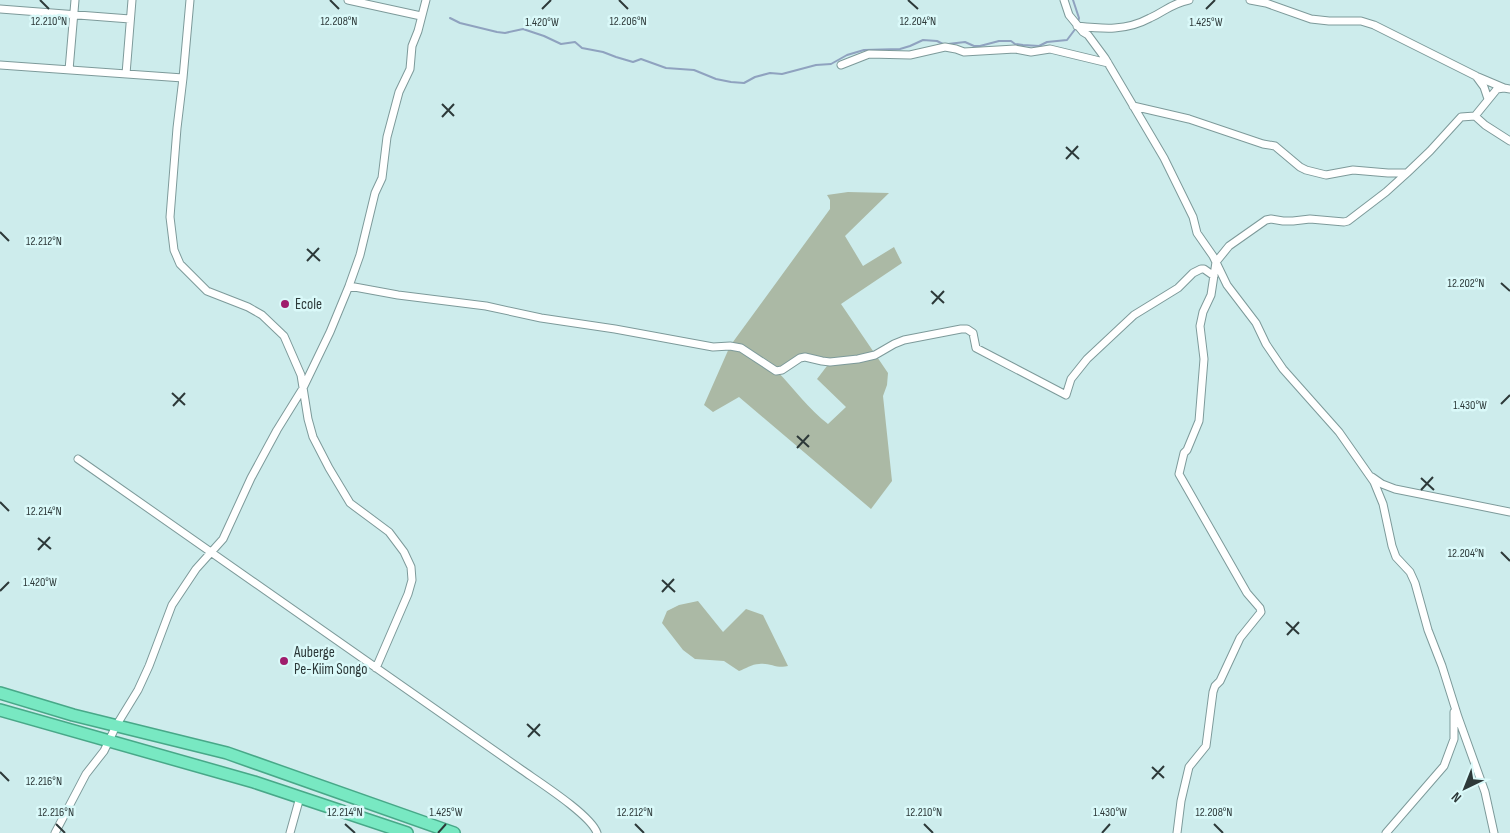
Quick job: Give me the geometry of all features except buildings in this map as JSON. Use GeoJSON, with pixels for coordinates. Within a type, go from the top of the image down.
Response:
{"type":"FeatureCollection","features":[{"type":"Feature","properties":{"kind":"highway"},"geometry":{"type":"LineString","coordinates":[[0,693],[116,726],[227,753],[454,833]]}},
{"type":"Feature","properties":{"kind":"highway"},"geometry":{"type":"LineString","coordinates":[[0,710],[254,782],[407,833]]}},
{"type":"Feature","properties":{"kind":"street"},"geometry":{"type":"LineString","coordinates":[[69,70],[75,0]]}},
{"type":"Feature","properties":{"kind":"street"},"geometry":{"type":"LineString","coordinates":[[126,74],[132,0]]}},
{"type":"Feature","properties":{"kind":"street"},"geometry":{"type":"LineString","coordinates":[[190,0],[170,217],[174,250],[180,264],[207,291],[248,307],[262,315],[284,336],[301,375],[313,437],[345,496],[350,504],[389,532],[404,552],[411,567],[412,580],[408,594],[376,668]]}},
{"type":"Feature","properties":{"kind":"street"},"geometry":{"type":"LineString","coordinates":[[348,0],[368,2],[421,16]]}},
{"type":"Feature","properties":{"kind":"street"},"geometry":{"type":"LineString","coordinates":[[55,833],[86,774],[104,752],[116,726],[138,690],[172,605],[196,568],[223,539],[251,478],[276,430],[303,388],[330,332],[350,286],[360,255],[375,193],[382,178],[387,137],[399,92],[410,69],[412,46],[426,0]]}},
{"type":"Feature","properties":{"kind":"street"},"geometry":{"type":"LineString","coordinates":[[1064,0],[1069,15],[1082,32],[1088,35],[1108,63],[1164,158],[1181,196],[1193,217],[1197,233],[1216,262],[1227,285],[1256,323],[1266,344],[1283,369],[1339,432],[1374,482],[1383,504],[1396,557],[1410,572],[1415,583],[1428,630],[1485,792],[1494,833]]}},
{"type":"Feature","properties":{"kind":"street"},"geometry":{"type":"LineString","coordinates":[[1077,26],[1121,28],[1151,18],[1178,2],[1189,0]]}},
{"type":"Feature","properties":{"kind":"street"},"geometry":{"type":"LineString","coordinates":[[1250,0],[1266,3],[1311,19],[1361,21],[1374,25],[1476,76],[1507,88]]}},
{"type":"Feature","properties":{"kind":"street"},"geometry":{"type":"LineString","coordinates":[[0,9],[130,19]]}},
{"type":"Feature","properties":{"kind":"street"},"geometry":{"type":"LineString","coordinates":[[841,65],[869,54],[910,56],[945,47],[964,52],[1015,49],[1031,52],[1050,49],[1108,63]]}},
{"type":"Feature","properties":{"kind":"street"},"geometry":{"type":"LineString","coordinates":[[0,65],[183,78]]}},
{"type":"Feature","properties":{"kind":"street"},"geometry":{"type":"LineString","coordinates":[[1476,76],[1484,87],[1488,99]]}},
{"type":"Feature","properties":{"kind":"street"},"geometry":{"type":"LineString","coordinates":[[1476,116],[1497,89],[1507,88]]}},
{"type":"Feature","properties":{"kind":"street"},"geometry":{"type":"LineString","coordinates":[[1133,106],[1189,119],[1263,144],[1275,146],[1300,167],[1326,175],[1353,170],[1407,173]]}},
{"type":"Feature","properties":{"kind":"street"},"geometry":{"type":"LineString","coordinates":[[1177,833],[1181,801],[1189,767],[1206,746],[1215,686],[1220,680],[1240,638],[1261,612],[1260,608],[1247,593],[1179,474],[1184,453],[1199,422],[1204,359],[1200,326],[1203,312],[1211,296],[1216,262],[1230,246],[1266,220],[1293,221],[1310,219],[1348,221],[1407,173],[1461,117],[1476,116],[1485,125],[1510,141]]}},
{"type":"Feature","properties":{"kind":"street"},"geometry":{"type":"LineString","coordinates":[[350,286],[398,295],[486,306],[541,318],[713,347],[736,347],[741,348],[776,371],[782,370],[800,358],[805,357],[822,362],[858,359],[875,355],[904,340],[968,329],[973,334],[976,348],[1066,395],[1071,380],[1087,359],[1134,316],[1178,288],[1193,273],[1204,269],[1214,276]]}},
{"type":"Feature","properties":{"kind":"street"},"geometry":{"type":"LineString","coordinates":[[78,459],[561,797],[585,817],[596,829],[597,833]]}},
{"type":"Feature","properties":{"kind":"street"},"geometry":{"type":"LineString","coordinates":[[1370,476],[1382,484],[1395,489],[1510,512]]}},
{"type":"Feature","properties":{"kind":"street"},"geometry":{"type":"LineString","coordinates":[[1386,833],[1444,766],[1454,739],[1453,701]]}},
{"type":"Feature","properties":{"kind":"street"},"geometry":{"type":"LineString","coordinates":[[290,833],[300,797]]}},
{"type":"Feature","properties":{"kind":"green space"},"geometry":{"type":"Polygon","coordinates":[[[848,192],[889,193],[845,236],[863,266],[894,247],[902,263],[841,304],[888,373],[887,385],[883,396],[892,481],[871,509],[739,397],[713,412],[704,405],[730,346],[830,209],[830,200],[827,195],[848,192]],[[805,357],[777,371],[828,424],[846,407],[817,379],[830,362],[805,357]]]}},
{"type":"Feature","properties":{"kind":"green space"},"geometry":{"type":"Polygon","coordinates":[[[698,601],[723,632],[746,609],[763,615],[788,666],[756,664],[739,671],[724,661],[695,659],[683,650],[662,623],[667,611],[679,605],[698,601]]]}},
{"type":"Feature","properties":{"kind":"waterway"},"geometry":{"type":"LineString","coordinates":[[1073,0],[1079,18],[1078,22]]}},
{"type":"Feature","properties":{"kind":"waterway"},"geometry":{"type":"LineString","coordinates":[[450,18],[460,23],[497,32],[505,33],[523,29],[561,44],[575,42],[582,48],[603,52],[633,62],[641,59],[666,68],[694,70],[716,79],[744,83],[755,77],[770,73],[782,74],[816,65],[831,64],[847,55],[864,50],[900,49],[923,40],[937,41],[943,44]]}},
{"type":"Feature","properties":{"kind":"waterway"},"geometry":{"type":"LineString","coordinates":[[948,44],[965,42],[974,46],[980,46],[999,41],[1011,41],[1015,44],[1039,46],[1047,42],[1067,40],[1076,28]]}},
{"type":"Feature","properties":{"kind":"place","name":"Ecole"},"geometry":{"type":"Point","coordinates":[285,304]}},
{"type":"Feature","properties":{"kind":"place","name":"Auberge Pe-Kiim Songo"},"geometry":{"type":"Point","coordinates":[284,661]}}]}
